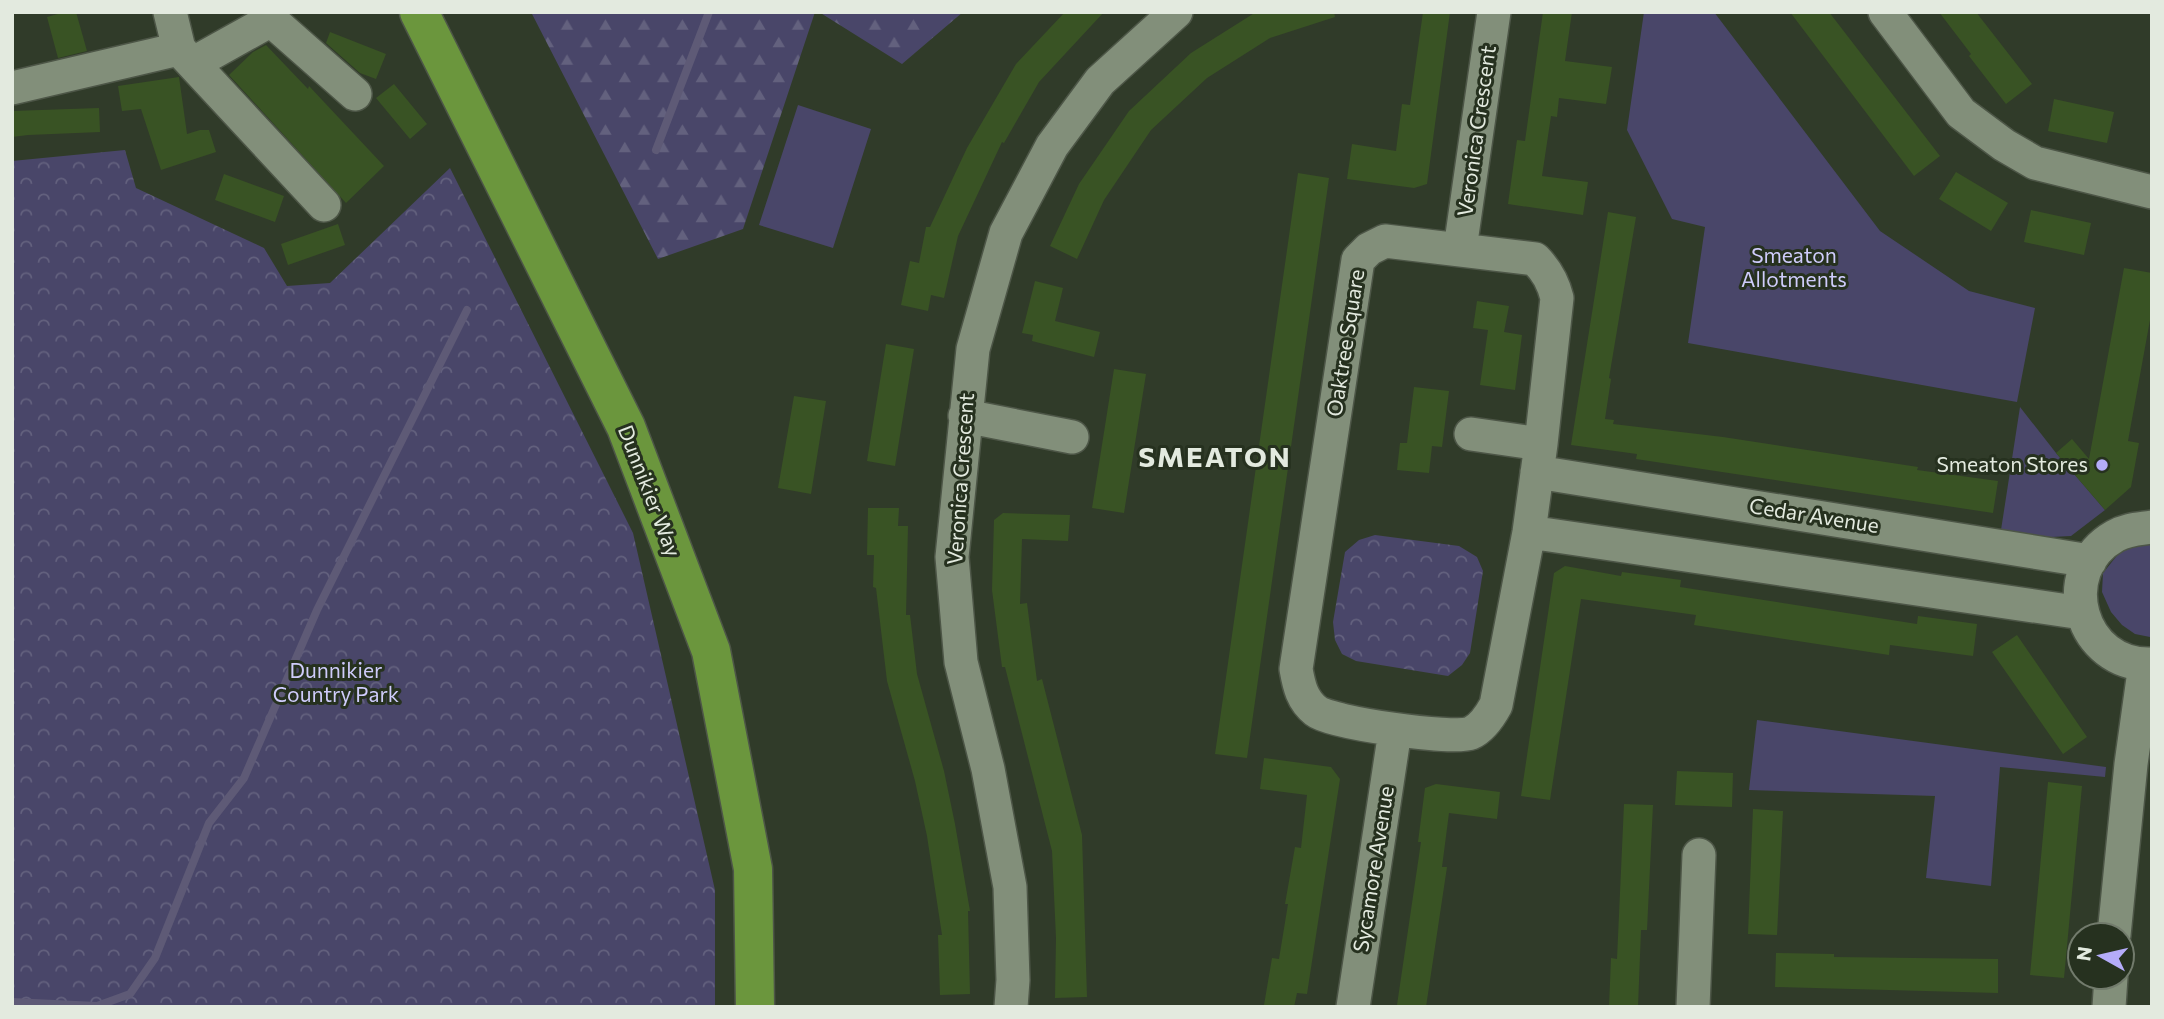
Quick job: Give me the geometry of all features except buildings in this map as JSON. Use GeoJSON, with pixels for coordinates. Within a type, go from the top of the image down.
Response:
{"type":"FeatureCollection","features":[{"type":"Feature","properties":{"kind":"main road","name":"Dunnikier Way"},"geometry":{"type":"LineString","coordinates":[[419,12],[626,428],[711,651],[753,869],[755,1007]]}},
{"type":"Feature","properties":{"kind":"street"},"geometry":{"type":"LineString","coordinates":[[170,12],[187,56],[324,205]]}},
{"type":"Feature","properties":{"kind":"street","name":"Veronica Crescent"},"geometry":{"type":"LineString","coordinates":[[1011,1007],[1013,979],[1010,887],[988,769],[961,662],[952,557],[973,349],[1006,233],[1052,146],[1100,81],[1176,12]]}},
{"type":"Feature","properties":{"kind":"street","name":"Veronica Crescent"},"geometry":{"type":"LineString","coordinates":[[1460,249],[1494,12]]}},
{"type":"Feature","properties":{"kind":"street"},"geometry":{"type":"LineString","coordinates":[[1885,12],[1961,113],[2004,145],[2035,163],[2152,192]]}},
{"type":"Feature","properties":{"kind":"street"},"geometry":{"type":"LineString","coordinates":[[12,88],[187,56],[270,16],[355,94]]}},
{"type":"Feature","properties":{"kind":"street","name":"Oaktree Square"},"geometry":{"type":"LineString","coordinates":[[1385,241],[1460,249],[1535,260],[1544,268],[1553,283],[1557,298],[1529,532],[1496,705],[1488,719],[1472,732],[1460,736],[1395,731],[1320,714],[1309,705],[1300,691],[1296,668],[1358,260],[1369,249],[1385,241]]}},
{"type":"Feature","properties":{"kind":"street"},"geometry":{"type":"LineString","coordinates":[[965,416],[1072,437]]}},
{"type":"Feature","properties":{"kind":"street","name":"Cedar Avenue"},"geometry":{"type":"LineString","coordinates":[[1471,435],[1539,458],[2090,561]]}},
{"type":"Feature","properties":{"kind":"street"},"geometry":{"type":"LineString","coordinates":[[2116,921],[2141,766],[2148,664],[2127,661],[2099,643],[2082,614],[2081,588],[2084,572],[2100,548],[2114,536],[2127,530],[2152,527]]}},
{"type":"Feature","properties":{"kind":"street"},"geometry":{"type":"LineString","coordinates":[[1529,532],[2082,614]]}},
{"type":"Feature","properties":{"kind":"street","name":"Sycamore Avenue"},"geometry":{"type":"LineString","coordinates":[[1353,1007],[1395,731]]}},
{"type":"Feature","properties":{"kind":"street"},"geometry":{"type":"LineString","coordinates":[[1693,1007],[1699,855]]}},
{"type":"Feature","properties":{"kind":"green space"},"geometry":{"type":"Polygon","coordinates":[[[531,12],[815,12],[743,229],[658,259],[531,12]]]}},
{"type":"Feature","properties":{"kind":"green space"},"geometry":{"type":"Polygon","coordinates":[[[819,12],[963,12],[902,64],[819,12]]]}},
{"type":"Feature","properties":{"kind":"green space","name":"Smeaton Allotments"},"geometry":{"type":"Polygon","coordinates":[[[1644,12],[1714,12],[1880,231],[1969,291],[2035,308],[2017,402],[1688,343],[1705,227],[1672,219],[1627,130],[1644,12]]]}},
{"type":"Feature","properties":{"kind":"green space"},"geometry":{"type":"Polygon","coordinates":[[[798,105],[871,129],[833,248],[759,225],[798,105]]]}},
{"type":"Feature","properties":{"kind":"green space","name":"Dunnikier Country Park"},"geometry":{"type":"Polygon","coordinates":[[[125,150],[136,188],[264,248],[287,286],[330,283],[450,168],[633,533],[715,890],[715,1007],[12,1007],[12,161],[125,150]]]}},
{"type":"Feature","properties":{"kind":"green space"},"geometry":{"type":"Polygon","coordinates":[[[2020,407],[2105,510],[2071,536],[2051,537],[2001,530],[2020,407]]]}},
{"type":"Feature","properties":{"kind":"green space"},"geometry":{"type":"Polygon","coordinates":[[[1375,535],[1459,546],[1477,557],[1483,571],[1470,653],[1462,665],[1448,676],[1356,661],[1342,654],[1335,640],[1333,622],[1345,552],[1359,540],[1375,535]]]}},
{"type":"Feature","properties":{"kind":"green space"},"geometry":{"type":"Polygon","coordinates":[[[2152,539],[2150,637],[2135,634],[2122,625],[2111,612],[2102,592],[2103,573],[2123,548],[2152,539]]]}},
{"type":"Feature","properties":{"kind":"green space"},"geometry":{"type":"Polygon","coordinates":[[[1757,720],[2106,767],[2105,777],[2000,767],[1991,886],[1926,878],[1935,796],[1749,790],[1757,720]]]}},
{"type":"Feature","properties":{"kind":"waterway"},"geometry":{"type":"LineString","coordinates":[[656,150],[709,12]]}},
{"type":"Feature","properties":{"kind":"waterway"},"geometry":{"type":"LineString","coordinates":[[12,1002],[97,1006],[130,994],[155,958],[209,823],[244,778],[317,610],[467,310]]}},
{"type":"Feature","properties":{"kind":"place","name":"Smeaton Stores"},"geometry":{"type":"Point","coordinates":[2102,465]}},
{"type":"Feature","properties":{"kind":"district","name":"SMEATON"},"geometry":{"type":"Point","coordinates":[1215,457]}}]}
